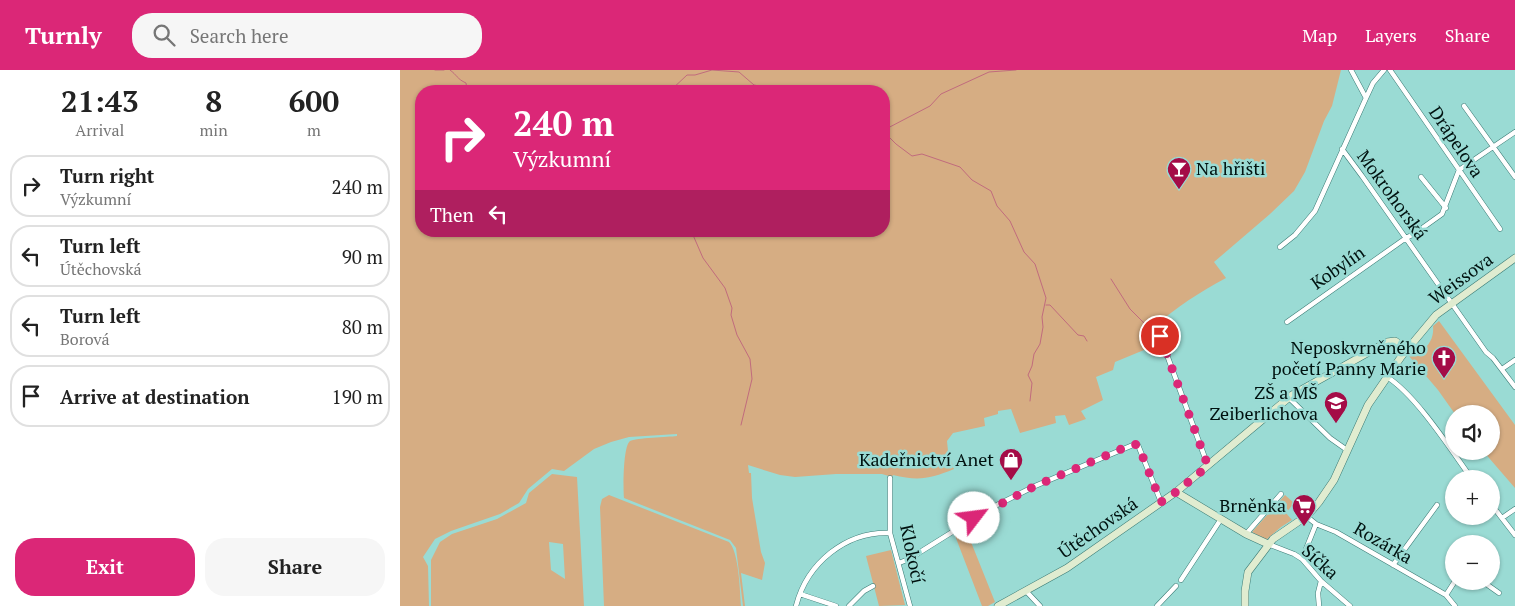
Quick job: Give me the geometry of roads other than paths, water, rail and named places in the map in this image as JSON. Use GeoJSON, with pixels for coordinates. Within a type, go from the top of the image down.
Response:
{"type":"FeatureCollection","features":[{"type":"Feature","properties":{"kind":"street"},"geometry":{"type":"LineString","coordinates":[[1351,70],[1366,98]]}},
{"type":"Feature","properties":{"kind":"street","name":"Mokrohorská"},"geometry":{"type":"LineString","coordinates":[[1384,70],[1366,98],[1342,149],[1486,352],[1515,387]]}},
{"type":"Feature","properties":{"kind":"street","name":"Drápelova"},"geometry":{"type":"LineString","coordinates":[[1390,70],[1500,229]]}},
{"type":"Feature","properties":{"kind":"street"},"geometry":{"type":"LineString","coordinates":[[1464,106],[1515,177]]}},
{"type":"Feature","properties":{"kind":"street"},"geometry":{"type":"LineString","coordinates":[[1446,208],[1459,170],[1515,132]]}},
{"type":"Feature","properties":{"kind":"street"},"geometry":{"type":"LineString","coordinates":[[1280,247],[1295,235],[1315,211],[1342,149]]}},
{"type":"Feature","properties":{"kind":"street"},"geometry":{"type":"LineString","coordinates":[[1421,177],[1446,208]]}},
{"type":"Feature","properties":{"kind":"street","name":"Kobylín"},"geometry":{"type":"LineString","coordinates":[[1287,322],[1442,214],[1446,208]]}},
{"type":"Feature","properties":{"kind":"street","name":"Weissova"},"geometry":{"type":"LineString","coordinates":[[1247,605],[1245,591],[1248,572],[1268,544],[1313,510],[1334,480],[1368,405],[1386,377],[1436,315],[1515,258]]}},
{"type":"Feature","properties":{"kind":"street"},"geometry":{"type":"LineString","coordinates":[[1160,328],[1160,336],[1208,466]]}},
{"type":"Feature","properties":{"kind":"street","name":"Útěchovská"},"geometry":{"type":"LineString","coordinates":[[998,606],[1067,568],[1176,492],[1289,398],[1387,342],[1395,341],[1407,350]]}},
{"type":"Feature","properties":{"kind":"street"},"geometry":{"type":"LineString","coordinates":[[1502,370],[1515,360]]}},
{"type":"Feature","properties":{"kind":"street"},"geometry":{"type":"LineString","coordinates":[[1386,377],[1405,392],[1465,470]]}},
{"type":"Feature","properties":{"kind":"street"},"geometry":{"type":"LineString","coordinates":[[1289,398],[1330,438],[1347,450]]}},
{"type":"Feature","properties":{"kind":"street"},"geometry":{"type":"LineString","coordinates":[[899,563],[909,559],[989,509],[1035,486],[1133,444],[1138,445],[1161,502]]}},
{"type":"Feature","properties":{"kind":"street","name":"Klokočí"},"geometry":{"type":"LineString","coordinates":[[890,478],[890,533],[910,606]]}},
{"type":"Feature","properties":{"kind":"street"},"geometry":{"type":"LineString","coordinates":[[1176,492],[1246,534],[1268,544]]}},
{"type":"Feature","properties":{"kind":"street"},"geometry":{"type":"LineString","coordinates":[[1246,534],[1281,494]]}},
{"type":"Feature","properties":{"kind":"street"},"geometry":{"type":"LineString","coordinates":[[1393,565],[1437,505]]}},
{"type":"Feature","properties":{"kind":"street"},"geometry":{"type":"LineString","coordinates":[[1502,518],[1515,509]]}},
{"type":"Feature","properties":{"kind":"street"},"geometry":{"type":"LineString","coordinates":[[1500,515],[1515,535]]}},
{"type":"Feature","properties":{"kind":"street","name":"Rozárka"},"geometry":{"type":"LineString","coordinates":[[1306,516],[1316,524],[1336,532],[1446,595],[1455,606]]}},
{"type":"Feature","properties":{"kind":"street"},"geometry":{"type":"LineString","coordinates":[[1181,580],[1221,519]]}},
{"type":"Feature","properties":{"kind":"street"},"geometry":{"type":"LineString","coordinates":[[1302,559],[1316,524]]}},
{"type":"Feature","properties":{"kind":"street"},"geometry":{"type":"LineString","coordinates":[[796,606],[811,572],[834,550],[859,537],[890,533]]}},
{"type":"Feature","properties":{"kind":"street","name":"Síčka"},"geometry":{"type":"LineString","coordinates":[[1268,544],[1302,559],[1321,580],[1350,606]]}},
{"type":"Feature","properties":{"kind":"street"},"geometry":{"type":"LineString","coordinates":[[1319,606],[1318,590],[1321,580]]}},
{"type":"Feature","properties":{"kind":"street"},"geometry":{"type":"LineString","coordinates":[[850,606],[864,591],[873,586]]}},
{"type":"Feature","properties":{"kind":"street"},"geometry":{"type":"LineString","coordinates":[[1157,606],[1176,586]]}},
{"type":"Feature","properties":{"kind":"street"},"geometry":{"type":"LineString","coordinates":[[1446,595],[1449,590]]}},
{"type":"Feature","properties":{"kind":"street"},"geometry":{"type":"LineString","coordinates":[[1494,590],[1499,594]]}},
{"type":"Feature","properties":{"kind":"street"},"geometry":{"type":"LineString","coordinates":[[1026,591],[1040,606]]}},
{"type":"Feature","properties":{"kind":"street"},"geometry":{"type":"LineString","coordinates":[[800,594],[836,606]]}},
{"type":"Feature","properties":{"kind":"waterway"},"geometry":{"type":"LineString","coordinates":[[435,70],[444,70]]}},
{"type":"Feature","properties":{"kind":"waterway"},"geometry":{"type":"LineString","coordinates":[[450,70],[466,85]]}},
{"type":"Feature","properties":{"kind":"waterway"},"geometry":{"type":"LineString","coordinates":[[676,85],[687,75],[695,75],[712,70],[739,72],[754,85]]}},
{"type":"Feature","properties":{"kind":"waterway"},"geometry":{"type":"LineString","coordinates":[[890,127],[930,106],[941,94],[989,72],[1016,70]]}},
{"type":"Feature","properties":{"kind":"waterway"},"geometry":{"type":"LineString","coordinates":[[890,138],[912,156],[922,154],[960,167],[972,180],[991,191],[997,206],[1010,221],[1024,252],[1035,264],[1046,298],[1042,317],[1043,327],[1040,344],[1034,354],[1028,375],[1032,383],[1030,401]]}},
{"type":"Feature","properties":{"kind":"waterway"},"geometry":{"type":"LineString","coordinates":[[694,237],[703,258],[725,288],[732,308],[731,315],[737,335],[750,359],[752,379],[741,425]]}},
{"type":"Feature","properties":{"kind":"waterway"},"geometry":{"type":"LineString","coordinates":[[1111,279],[1130,309],[1147,326]]}},
{"type":"Feature","properties":{"kind":"waterway"},"geometry":{"type":"LineString","coordinates":[[1046,305],[1050,305],[1078,335],[1084,336],[1087,341]]}},
{"type":"Feature","properties":{"kind":"place","name":"Na hřišti"},"geometry":{"type":"Point","coordinates":[1179,190]}},
{"type":"Feature","properties":{"kind":"place","name":"Neposkvrněného početí Panny Marie"},"geometry":{"type":"Point","coordinates":[1444,379]}},
{"type":"Feature","properties":{"kind":"place","name":"ZŠ a MŠ Zeiberlichova"},"geometry":{"type":"Point","coordinates":[1336,424]}},
{"type":"Feature","properties":{"kind":"place","name":"Kadeřnictví Anet"},"geometry":{"type":"Point","coordinates":[1011,481]}},
{"type":"Feature","properties":{"kind":"place","name":"Brněnka"},"geometry":{"type":"Point","coordinates":[1304,527]}}]}
